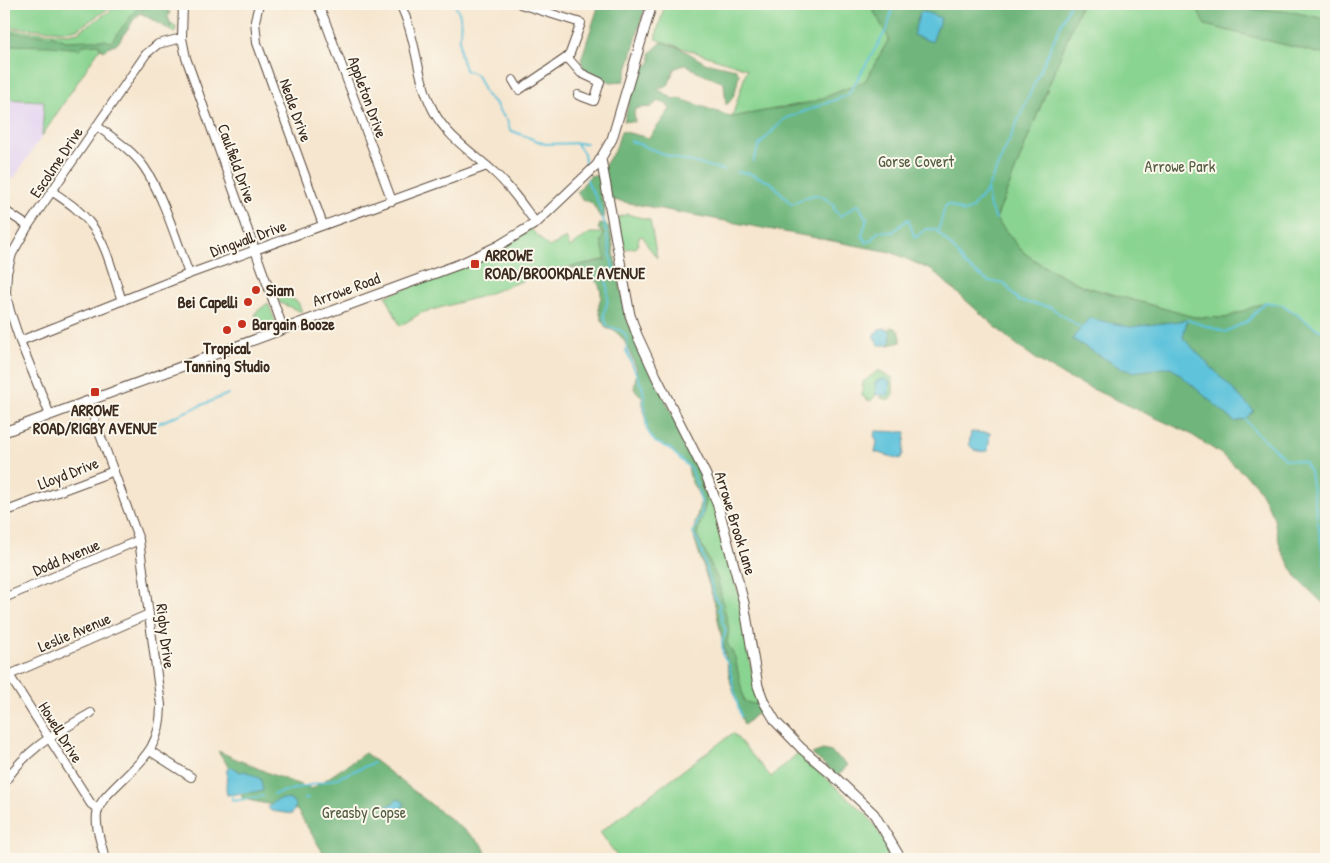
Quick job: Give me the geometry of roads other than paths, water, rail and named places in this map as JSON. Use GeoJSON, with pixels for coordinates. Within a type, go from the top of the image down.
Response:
{"type":"FeatureCollection","features":[{"type":"Feature","properties":{"kind":"street","name":"Caulfield Drive"},"geometry":{"type":"LineString","coordinates":[[184,4],[182,38],[186,58],[283,328]]}},
{"type":"Feature","properties":{"kind":"street","name":"Neale Drive"},"geometry":{"type":"LineString","coordinates":[[259,4],[255,21],[257,44],[324,225]]}},
{"type":"Feature","properties":{"kind":"street","name":"Appleton Drive"},"geometry":{"type":"LineString","coordinates":[[317,4],[324,18],[392,201]]}},
{"type":"Feature","properties":{"kind":"street"},"geometry":{"type":"LineString","coordinates":[[400,4],[414,39],[432,109],[449,133],[487,166],[512,192],[536,223]]}},
{"type":"Feature","properties":{"kind":"street"},"geometry":{"type":"LineString","coordinates":[[513,80],[519,90],[567,57],[571,52],[581,23],[523,4]]}},
{"type":"Feature","properties":{"kind":"street","name":"Arrowe Road"},"geometry":{"type":"LineString","coordinates":[[4,432],[460,264],[498,246],[536,223],[590,172],[610,144],[652,4]]}},
{"type":"Feature","properties":{"kind":"street","name":"Escolme Drive"},"geometry":{"type":"LineString","coordinates":[[50,415],[7,312],[7,274],[12,254],[28,226],[151,48],[158,44],[182,38]]}},
{"type":"Feature","properties":{"kind":"street"},"geometry":{"type":"LineString","coordinates":[[567,57],[581,73],[600,82],[594,101],[578,95]]}},
{"type":"Feature","properties":{"kind":"street"},"geometry":{"type":"LineString","coordinates":[[97,126],[126,149],[143,167],[158,193],[189,274]]}},
{"type":"Feature","properties":{"kind":"street","name":"Arrowe Brook Lane"},"geometry":{"type":"LineString","coordinates":[[601,159],[630,315],[652,368],[706,475],[718,506],[744,603],[761,695],[776,722],[801,748],[874,814],[901,859]]}},
{"type":"Feature","properties":{"kind":"street","name":"Dingwall Drive"},"geometry":{"type":"LineString","coordinates":[[20,341],[189,274],[487,166]]}},
{"type":"Feature","properties":{"kind":"street"},"geometry":{"type":"LineString","coordinates":[[53,192],[72,206],[91,224],[102,243],[122,301]]}},
{"type":"Feature","properties":{"kind":"street"},"geometry":{"type":"LineString","coordinates":[[4,210],[28,226]]}},
{"type":"Feature","properties":{"kind":"street","name":"Rigby Drive"},"geometry":{"type":"LineString","coordinates":[[88,402],[139,540],[161,705],[159,732],[150,751],[107,796],[98,809]]}},
{"type":"Feature","properties":{"kind":"street","name":"Lloyd Drive"},"geometry":{"type":"LineString","coordinates":[[4,512],[114,471]]}},
{"type":"Feature","properties":{"kind":"street","name":"Dodd Avenue"},"geometry":{"type":"LineString","coordinates":[[4,598],[139,540]]}},
{"type":"Feature","properties":{"kind":"street","name":"Leslie Avenue"},"geometry":{"type":"LineString","coordinates":[[6,677],[149,614]]}},
{"type":"Feature","properties":{"kind":"street","name":"Howell Drive"},"geometry":{"type":"LineString","coordinates":[[4,666],[6,677],[48,737],[91,804],[98,809]]}},
{"type":"Feature","properties":{"kind":"street"},"geometry":{"type":"LineString","coordinates":[[4,783],[36,746],[48,737],[91,713]]}},
{"type":"Feature","properties":{"kind":"street"},"geometry":{"type":"LineString","coordinates":[[150,751],[190,777]]}},
{"type":"Feature","properties":{"kind":"street"},"geometry":{"type":"LineString","coordinates":[[98,809],[97,824],[105,859]]}},
{"type":"Feature","properties":{"kind":"water"},"geometry":{"type":"Polygon","coordinates":[[[920,12],[941,18],[932,42],[913,35],[920,12]]]}},
{"type":"Feature","properties":{"kind":"water"},"geometry":{"type":"Polygon","coordinates":[[[1089,318],[1130,327],[1187,320],[1183,338],[1254,411],[1245,419],[1235,422],[1171,367],[1133,372],[1122,369],[1072,339],[1089,318]]]}},
{"type":"Feature","properties":{"kind":"water"},"geometry":{"type":"Polygon","coordinates":[[[884,328],[890,331],[889,345],[879,345],[873,336],[879,329],[884,328]]]}},
{"type":"Feature","properties":{"kind":"water"},"geometry":{"type":"Polygon","coordinates":[[[885,379],[890,382],[889,395],[876,395],[875,383],[878,380],[885,379]]]}},
{"type":"Feature","properties":{"kind":"water"},"geometry":{"type":"Polygon","coordinates":[[[876,431],[906,432],[903,454],[900,459],[875,452],[877,442],[874,435],[876,431]]]}},
{"type":"Feature","properties":{"kind":"water"},"geometry":{"type":"Polygon","coordinates":[[[971,432],[990,433],[988,451],[977,451],[971,447],[969,444],[971,432]]]}},
{"type":"Feature","properties":{"kind":"water"},"geometry":{"type":"Polygon","coordinates":[[[233,767],[240,772],[245,771],[261,779],[263,791],[227,795],[227,769],[233,767]]]}},
{"type":"Feature","properties":{"kind":"water"},"geometry":{"type":"Polygon","coordinates":[[[281,799],[290,800],[295,804],[296,806],[292,814],[271,811],[268,807],[281,799]]]}},
{"type":"Feature","properties":{"kind":"water"},"geometry":{"type":"Polygon","coordinates":[[[398,799],[404,802],[404,806],[392,816],[386,815],[385,808],[398,799]]]}},
{"type":"Feature","properties":{"kind":"waterway"},"geometry":{"type":"LineString","coordinates":[[453,4],[457,8],[460,19],[460,52],[465,70],[477,75],[486,95],[496,104],[507,120],[510,130],[545,144],[587,143]]}},
{"type":"Feature","properties":{"kind":"waterway"},"geometry":{"type":"LineString","coordinates":[[753,162],[759,145],[784,119],[848,95],[888,27],[893,4]]}},
{"type":"Feature","properties":{"kind":"waterway"},"geometry":{"type":"LineString","coordinates":[[938,232],[945,207],[948,204],[964,212],[970,210],[987,190],[1070,4]]}},
{"type":"Feature","properties":{"kind":"waterway"},"geometry":{"type":"LineString","coordinates":[[631,141],[671,157],[724,170]]}},
{"type":"Feature","properties":{"kind":"waterway"},"geometry":{"type":"LineString","coordinates":[[576,143],[584,153],[586,172]]}},
{"type":"Feature","properties":{"kind":"waterway"},"geometry":{"type":"LineString","coordinates":[[736,172],[748,173],[772,183],[791,204],[809,196],[818,195],[834,205],[834,210],[841,216],[858,204],[867,219],[862,235],[866,242],[870,241],[879,231],[893,232],[908,219],[915,238],[926,229],[935,229],[955,250],[965,265],[988,281],[1004,283],[1019,301],[1050,307],[1081,328]]}},
{"type":"Feature","properties":{"kind":"waterway"},"geometry":{"type":"LineString","coordinates":[[587,179],[603,218],[614,274],[606,277],[608,297],[604,319],[607,326],[620,330],[625,334],[628,342],[626,350],[643,389],[647,430],[655,442],[669,448],[692,470],[701,501],[702,512],[693,533],[699,543],[715,598],[720,605],[718,610],[721,612],[726,631],[722,641],[723,656],[729,665],[741,717]]}},
{"type":"Feature","properties":{"kind":"waterway"},"geometry":{"type":"LineString","coordinates":[[987,190],[990,207],[996,219]]}},
{"type":"Feature","properties":{"kind":"waterway"},"geometry":{"type":"LineString","coordinates":[[1187,320],[1225,332],[1248,321],[1265,302],[1283,305],[1319,330],[1326,330]]}},
{"type":"Feature","properties":{"kind":"waterway"},"geometry":{"type":"LineString","coordinates":[[140,431],[228,394]]}},
{"type":"Feature","properties":{"kind":"waterway"},"geometry":{"type":"LineString","coordinates":[[1245,419],[1285,459],[1304,462],[1310,472],[1326,573]]}},
{"type":"Feature","properties":{"kind":"waterway"},"geometry":{"type":"LineString","coordinates":[[274,794],[335,779],[373,763]]}},
{"type":"Feature","properties":{"kind":"waterway"},"geometry":{"type":"LineString","coordinates":[[233,795],[233,801],[263,796]]}},
{"type":"Feature","properties":{"kind":"waterway"},"geometry":{"type":"LineString","coordinates":[[304,799],[308,798]]}},
{"type":"Feature","properties":{"kind":"place","name":"ARROWE ROAD/BROOKDALE AVENUE"},"geometry":{"type":"Point","coordinates":[475,264]}},
{"type":"Feature","properties":{"kind":"place","name":"Siam"},"geometry":{"type":"Point","coordinates":[256,290]}},
{"type":"Feature","properties":{"kind":"place","name":"Bei Capelli"},"geometry":{"type":"Point","coordinates":[248,302]}},
{"type":"Feature","properties":{"kind":"place","name":"Bargain Booze"},"geometry":{"type":"Point","coordinates":[242,324]}},
{"type":"Feature","properties":{"kind":"place","name":"Tropical Tanning Studio"},"geometry":{"type":"Point","coordinates":[227,330]}},
{"type":"Feature","properties":{"kind":"place","name":"ARROWE ROAD/RIGBY AVENUE"},"geometry":{"type":"Point","coordinates":[95,392]}},
{"type":"Feature","properties":{"kind":"park label","name":"Gorse Covert"},"geometry":{"type":"Point","coordinates":[916,161]}},
{"type":"Feature","properties":{"kind":"park label","name":"Arrowe Park"},"geometry":{"type":"Point","coordinates":[1180,166]}},
{"type":"Feature","properties":{"kind":"park label","name":"Greasby Copse"},"geometry":{"type":"Point","coordinates":[364,812]}}]}
